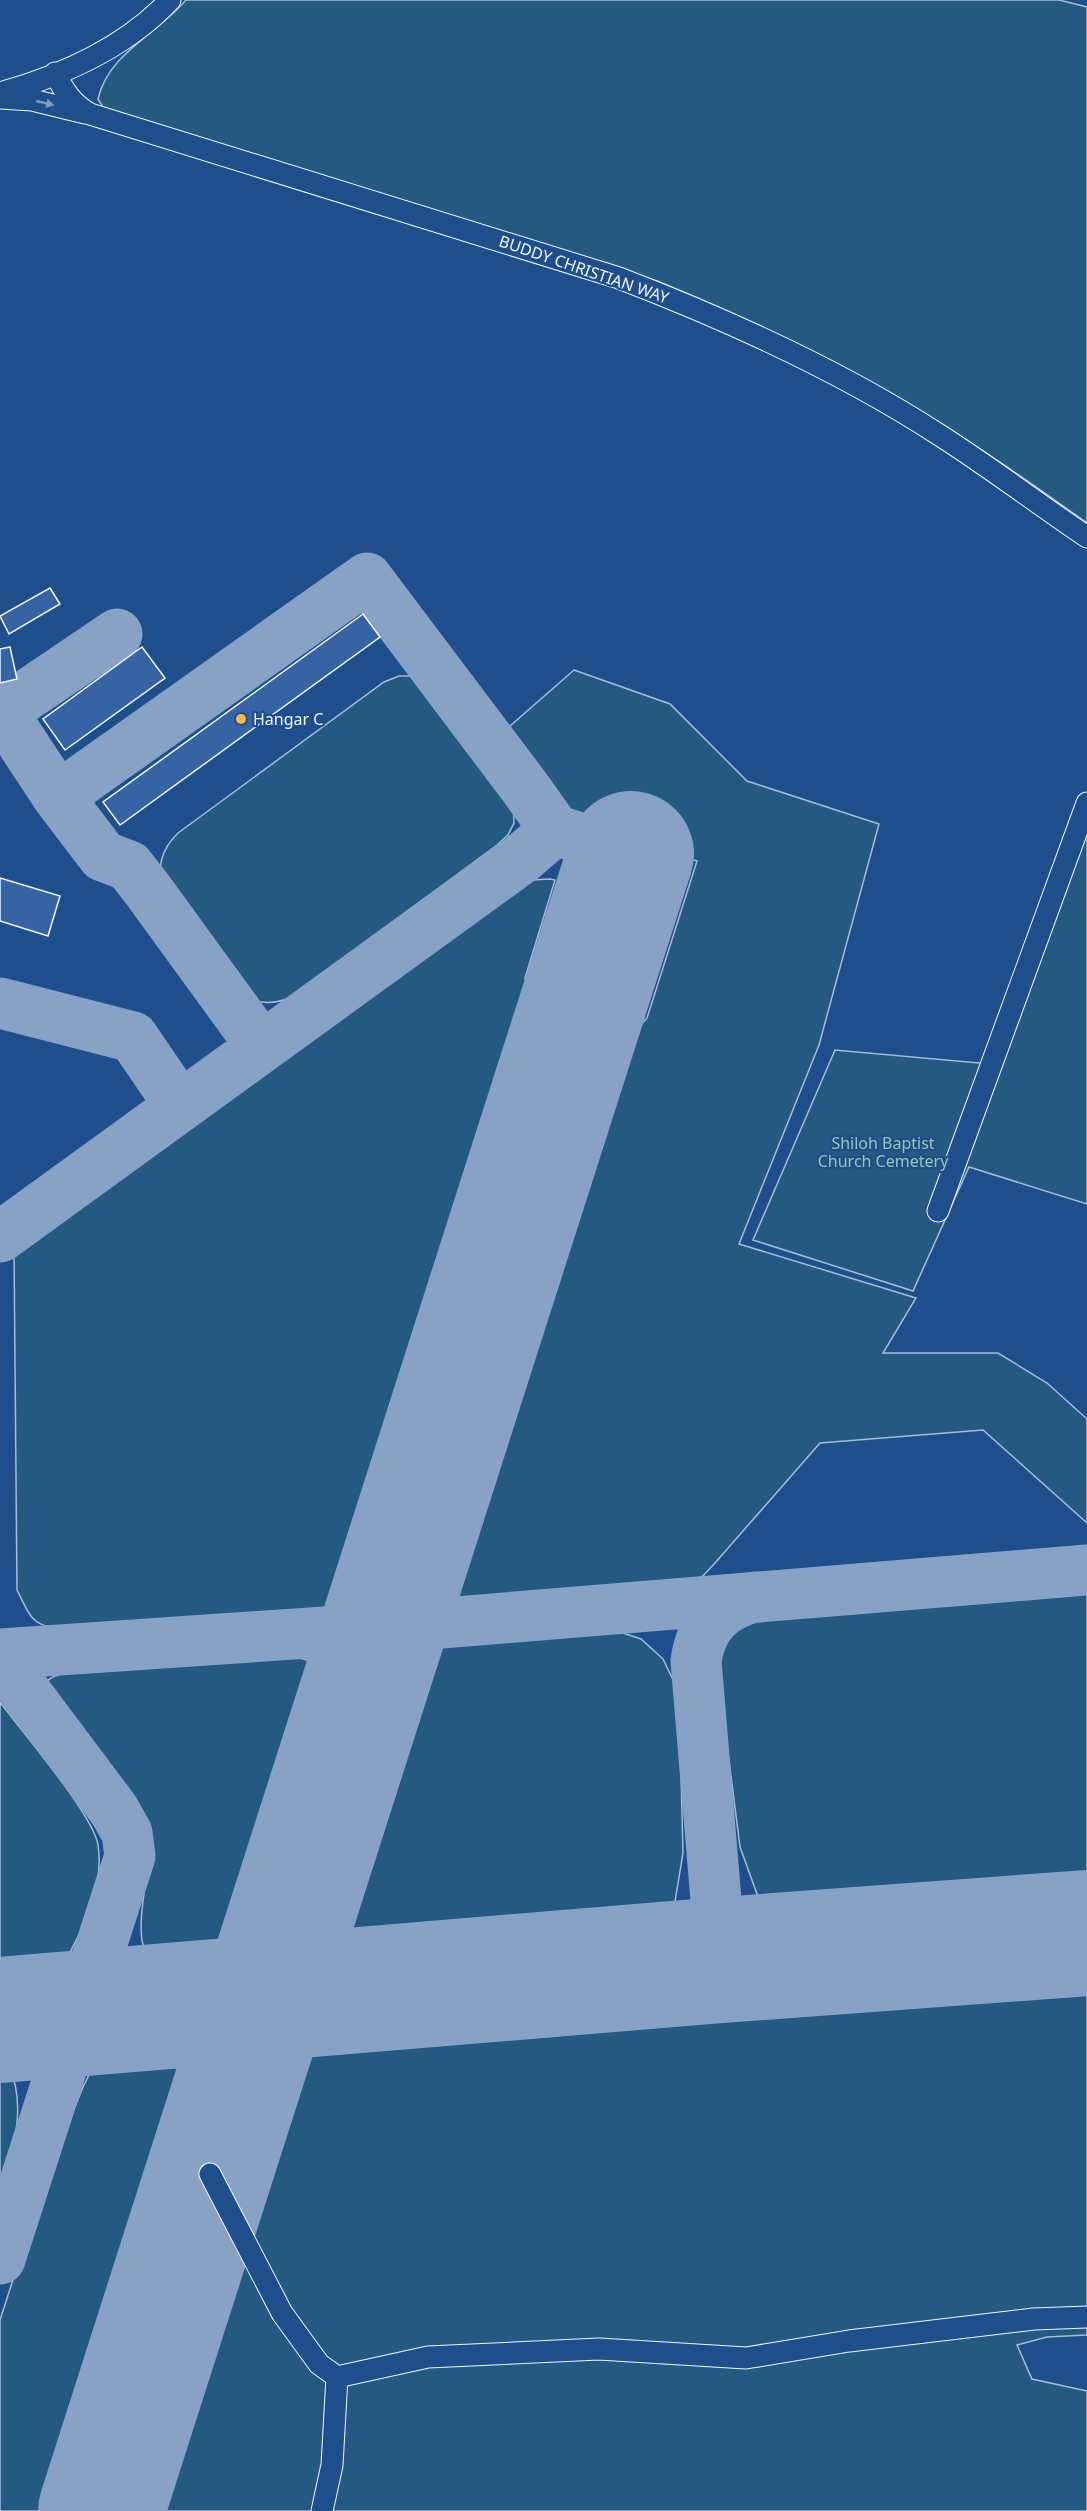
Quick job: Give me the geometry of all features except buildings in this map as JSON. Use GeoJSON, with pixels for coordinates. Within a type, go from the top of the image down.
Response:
{"type":"FeatureCollection","features":[{"type":"Feature","properties":{"kind":"street"},"geometry":{"type":"LineString","coordinates":[[0,93],[85,61],[124,39],[170,0]]}},
{"type":"Feature","properties":{"kind":"street","name":"BUDDY CHRISTIAN WAY"},"geometry":{"type":"LineString","coordinates":[[56,73],[64,92],[75,106],[90,114],[619,278],[703,311],[836,377],[940,435],[1087,537]]}},
{"type":"Feature","properties":{"kind":"street"},"geometry":{"type":"LineString","coordinates":[[0,98],[32,100],[90,114]]}},
{"type":"Feature","properties":{"kind":"street"},"geometry":{"type":"LineString","coordinates":[[938,1211],[1087,803]]}},
{"type":"Feature","properties":{"kind":"street"},"geometry":{"type":"LineString","coordinates":[[210,2174],[282,2313],[320,2364],[337,2376],[428,2357],[599,2349],[746,2358],[884,2337],[1034,2319],[1087,2317]]}},
{"type":"Feature","properties":{"kind":"street"},"geometry":{"type":"LineString","coordinates":[[322,2511],[332,2465],[337,2376]]}},
{"type":"Feature","properties":{"kind":"green space"},"geometry":{"type":"Polygon","coordinates":[[[186,0],[1059,0],[1087,7],[1087,523],[994,458],[888,394],[775,334],[657,281],[123,117],[103,107],[98,99],[103,83],[112,69],[135,45],[186,0]]]}},
{"type":"Feature","properties":{"kind":"green space"},"geometry":{"type":"Polygon","coordinates":[[[574,670],[670,704],[747,781],[879,824],[819,1045],[739,1244],[916,1298],[883,1353],[998,1353],[1047,1383],[1087,1419],[1087,1523],[983,1430],[820,1443],[715,1563],[703,1576],[694,1580],[458,1601],[448,1599],[438,1592],[610,1061],[647,1018],[697,861],[566,818],[559,813],[501,734],[574,670]]]}},
{"type":"Feature","properties":{"kind":"green space"},"geometry":{"type":"Polygon","coordinates":[[[399,676],[411,676],[433,683],[513,792],[514,823],[508,835],[497,845],[291,997],[277,1002],[250,999],[237,991],[165,889],[161,873],[164,852],[178,833],[384,682],[399,676]]]}},
{"type":"Feature","properties":{"kind":"green space","name":"Shiloh Baptist Church Cemetery"},"geometry":{"type":"Polygon","coordinates":[[[1087,831],[1087,1204],[969,1167],[913,1291],[753,1240],[835,1050],[1001,1065],[1087,831]]]}},
{"type":"Feature","properties":{"kind":"green space"},"geometry":{"type":"Polygon","coordinates":[[[555,880],[525,978],[534,1023],[347,1604],[337,1610],[71,1630],[49,1627],[36,1621],[27,1610],[17,1590],[14,1249],[261,1069],[260,1065],[494,890],[514,882],[555,880]]]}},
{"type":"Feature","properties":{"kind":"green space"},"geometry":{"type":"Polygon","coordinates":[[[1087,1591],[1087,1890],[765,1916],[740,1847],[716,1658],[728,1632],[739,1623],[753,1618],[1087,1591]]]}},
{"type":"Feature","properties":{"kind":"green space"},"geometry":{"type":"Polygon","coordinates":[[[600,1630],[617,1631],[641,1639],[663,1659],[675,1684],[680,1735],[683,1853],[672,1920],[664,1925],[322,1953],[420,1646],[600,1630]]]}},
{"type":"Feature","properties":{"kind":"green space"},"geometry":{"type":"Polygon","coordinates":[[[292,1656],[311,1661],[324,1675],[229,1960],[155,1965],[146,1954],[142,1940],[142,1905],[150,1852],[150,1839],[145,1819],[140,1808],[46,1691],[45,1684],[56,1676],[71,1673],[292,1656]]]}},
{"type":"Feature","properties":{"kind":"green space"},"geometry":{"type":"Polygon","coordinates":[[[0,1702],[71,1794],[93,1831],[98,1845],[98,1880],[94,1896],[75,1944],[58,1974],[0,1979],[0,1702]]]}},
{"type":"Feature","properties":{"kind":"green space"},"geometry":{"type":"Polygon","coordinates":[[[1087,1976],[1087,2335],[1047,2337],[1017,2345],[1032,2379],[1087,2391],[1087,2511],[143,2511],[294,2040],[1087,1976]]]}},
{"type":"Feature","properties":{"kind":"green space"},"geometry":{"type":"Polygon","coordinates":[[[200,2051],[55,2511],[0,2511],[0,2320],[41,2193],[83,2087],[93,2067],[102,2056],[200,2051]]]}},
{"type":"Feature","properties":{"kind":"green space"},"geometry":{"type":"Polygon","coordinates":[[[0,2064],[8,2064],[14,2080],[18,2114],[13,2148],[0,2199],[0,2064]]]}},
{"type":"Feature","properties":{"kind":"taxiway"},"geometry":{"type":"LineString","coordinates":[[262,1047],[129,866],[103,856],[58,797],[367,578],[555,830]]}},
{"type":"Feature","properties":{"kind":"taxiway"},"geometry":{"type":"LineString","coordinates":[[58,797],[2,712],[117,634]]}},
{"type":"Feature","properties":{"kind":"taxiway"},"geometry":{"type":"LineString","coordinates":[[0,1237],[521,859],[555,830],[631,854]]}},
{"type":"Feature","properties":{"kind":"taxiway"},"geometry":{"type":"LineString","coordinates":[[0,1003],[133,1037],[180,1106]]}},
{"type":"Feature","properties":{"kind":"taxiway"},"geometry":{"type":"LineString","coordinates":[[0,1654],[382,1628],[1087,1570]]}},
{"type":"Feature","properties":{"kind":"taxiway"},"geometry":{"type":"LineString","coordinates":[[721,1960],[696,1661],[703,1637],[715,1618],[732,1605],[755,1597]]}},
{"type":"Feature","properties":{"kind":"taxiway"},"geometry":{"type":"LineString","coordinates":[[0,1658],[114,1810],[127,1833],[130,1856],[0,2259]]}},
{"type":"Feature","properties":{"kind":"runway"},"geometry":{"type":"LineString","coordinates":[[101,2511],[631,854]]}},
{"type":"Feature","properties":{"kind":"runway"},"geometry":{"type":"LineString","coordinates":[[0,2020],[721,1960],[1087,1933]]}},
{"type":"Feature","properties":{"kind":"place","name":"Hangar C"},"geometry":{"type":"Point","coordinates":[241,719]}}]}
